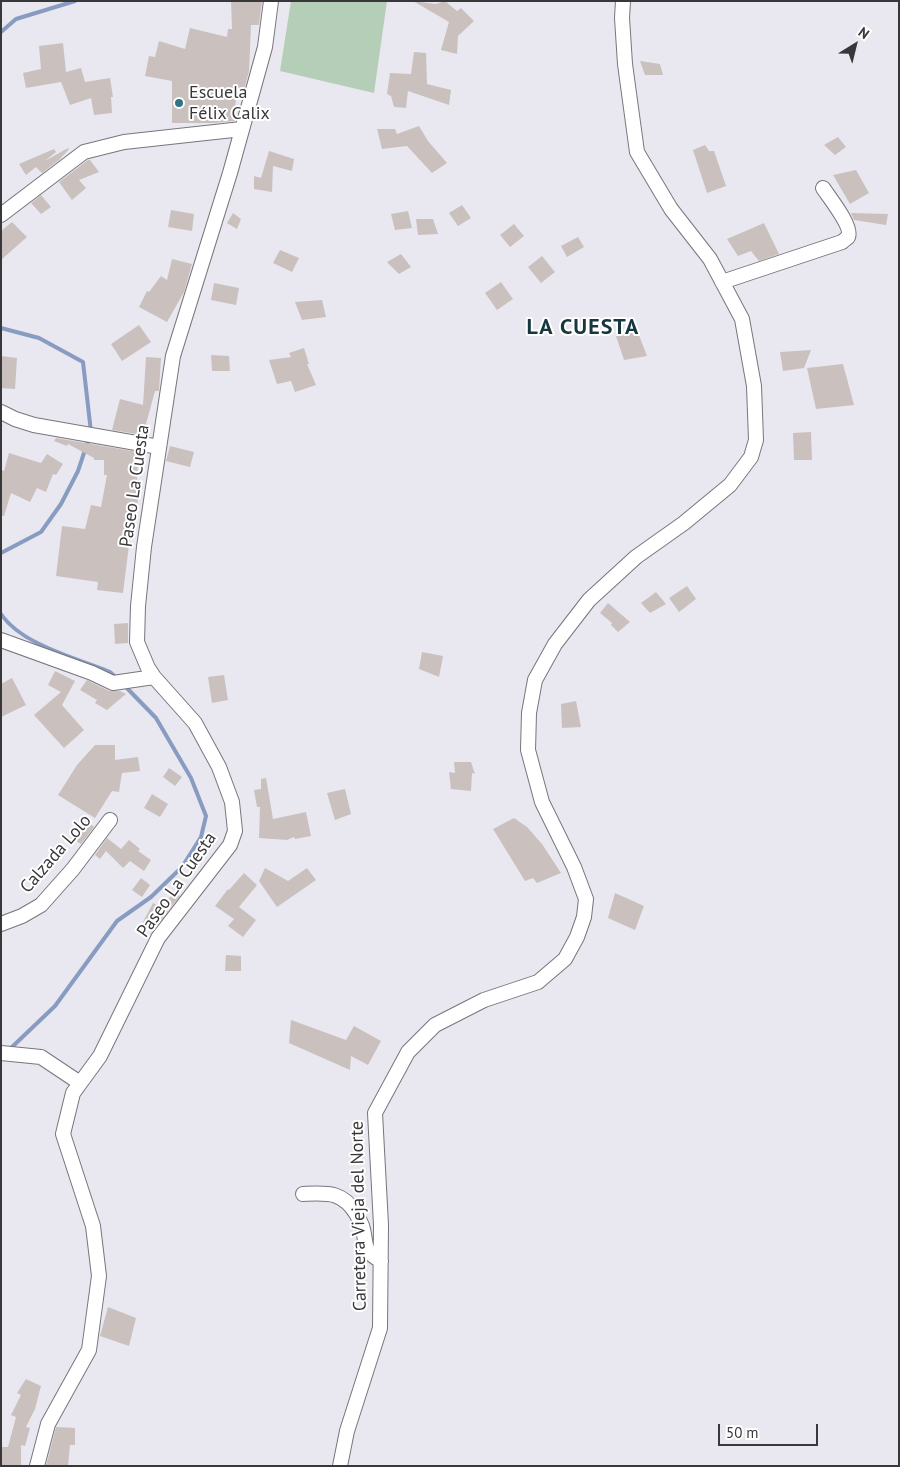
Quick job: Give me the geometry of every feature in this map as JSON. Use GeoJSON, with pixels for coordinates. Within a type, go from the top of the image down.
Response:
{"type":"FeatureCollection","features":[{"type":"Feature","properties":{"kind":"street","name":"Paseo La Cuesta"},"geometry":{"type":"LineString","coordinates":[[37,1466],[48,1424],[89,1350],[99,1276],[93,1226],[63,1134],[73,1093],[100,1056],[158,938],[230,845],[235,831],[232,802],[219,767],[195,723],[148,668],[137,642],[138,606],[144,547],[174,356],[265,47],[271,1]]}},
{"type":"Feature","properties":{"kind":"street","name":"Carretera Vieja del Norte"},"geometry":{"type":"LineString","coordinates":[[340,1466],[346,1431],[380,1328],[381,1225],[375,1113],[408,1052],[435,1025],[484,1000],[538,982],[565,958],[577,937],[584,917],[586,899],[574,867],[542,802],[528,750],[529,713],[535,680],[555,644],[589,600],[636,557],[684,523],[730,485],[751,457],[756,440],[754,386],[742,319],[710,259],[671,209],[636,152],[625,64],[622,18],[623,1]]}},
{"type":"Feature","properties":{"kind":"street"},"geometry":{"type":"LineString","coordinates":[[1,215],[84,152],[124,142],[242,129]]}},
{"type":"Feature","properties":{"kind":"street"},"geometry":{"type":"LineString","coordinates":[[722,282],[842,242],[847,238],[849,232],[843,217],[823,188]]}},
{"type":"Feature","properties":{"kind":"street"},"geometry":{"type":"LineString","coordinates":[[1,412],[34,425],[159,447]]}},
{"type":"Feature","properties":{"kind":"street"},"geometry":{"type":"LineString","coordinates":[[1,640],[92,673],[113,683],[154,677]]}},
{"type":"Feature","properties":{"kind":"street","name":"Calzada Lolo"},"geometry":{"type":"LineString","coordinates":[[1,924],[22,916],[42,905],[73,869],[110,820]]}},
{"type":"Feature","properties":{"kind":"street"},"geometry":{"type":"LineString","coordinates":[[1,1053],[41,1056],[80,1083]]}},
{"type":"Feature","properties":{"kind":"street"},"geometry":{"type":"LineString","coordinates":[[303,1194],[323,1193],[337,1195],[351,1205],[362,1225],[365,1244],[370,1255],[381,1261]]}},
{"type":"Feature","properties":{"kind":"green space"},"geometry":{"type":"Polygon","coordinates":[[[291,1],[387,1],[374,93],[280,71],[291,1]]]}},
{"type":"Feature","properties":{"kind":"building"},"geometry":{"type":"Polygon","coordinates":[[[231,1],[262,1],[259,25],[251,25],[249,71],[243,94],[236,92],[235,121],[172,123],[172,81],[145,76],[149,56],[155,57],[159,41],[185,49],[190,28],[227,37],[228,29],[232,29],[231,1]]]}},
{"type":"Feature","properties":{"kind":"building"},"geometry":{"type":"Polygon","coordinates":[[[413,1],[436,4],[445,1],[457,11],[461,8],[474,21],[458,36],[457,54],[441,50],[449,22],[413,1]]]}},
{"type":"Feature","properties":{"kind":"building"},"geometry":{"type":"Polygon","coordinates":[[[63,43],[66,72],[81,68],[85,82],[110,78],[113,97],[111,97],[112,113],[94,115],[91,98],[70,105],[61,82],[26,88],[23,73],[41,69],[39,46],[63,43]]]}},
{"type":"Feature","properties":{"kind":"building"},"geometry":{"type":"Polygon","coordinates":[[[414,52],[426,53],[427,84],[451,90],[449,105],[408,91],[406,108],[394,107],[391,96],[387,94],[390,73],[411,74],[414,52]]]}},
{"type":"Feature","properties":{"kind":"building"},"geometry":{"type":"Polygon","coordinates":[[[640,61],[660,64],[663,75],[645,75],[640,61]]]}},
{"type":"Feature","properties":{"kind":"building"},"geometry":{"type":"Polygon","coordinates":[[[419,126],[428,141],[447,163],[432,173],[407,146],[382,149],[377,129],[395,129],[397,134],[419,126]]]}},
{"type":"Feature","properties":{"kind":"building"},"geometry":{"type":"Polygon","coordinates":[[[838,137],[846,147],[835,155],[824,145],[838,137]]]}},
{"type":"Feature","properties":{"kind":"building"},"geometry":{"type":"Polygon","coordinates":[[[705,145],[709,151],[714,151],[726,186],[707,193],[693,150],[705,145]]]}},
{"type":"Feature","properties":{"kind":"building"},"geometry":{"type":"Polygon","coordinates":[[[68,148],[59,160],[42,173],[36,167],[26,175],[19,164],[54,149],[56,152],[45,161],[68,148]]]}},
{"type":"Feature","properties":{"kind":"building"},"geometry":{"type":"Polygon","coordinates":[[[269,151],[294,159],[292,171],[273,166],[272,192],[254,189],[254,176],[261,178],[269,151]]]}},
{"type":"Feature","properties":{"kind":"building"},"geometry":{"type":"Polygon","coordinates":[[[88,160],[99,172],[79,180],[86,188],[72,200],[59,182],[88,160]]]}},
{"type":"Feature","properties":{"kind":"building"},"geometry":{"type":"Polygon","coordinates":[[[856,170],[869,193],[850,204],[833,175],[856,170]]]}},
{"type":"Feature","properties":{"kind":"building"},"geometry":{"type":"Polygon","coordinates":[[[41,195],[51,207],[41,214],[31,203],[41,195]]]}},
{"type":"Feature","properties":{"kind":"building"},"geometry":{"type":"Polygon","coordinates":[[[462,205],[471,218],[458,226],[449,213],[462,205]]]}},
{"type":"Feature","properties":{"kind":"building"},"geometry":{"type":"Polygon","coordinates":[[[171,210],[194,214],[192,231],[168,227],[171,210]]]}},
{"type":"Feature","properties":{"kind":"building"},"geometry":{"type":"Polygon","coordinates":[[[408,211],[412,228],[395,230],[391,214],[408,211]]]}},
{"type":"Feature","properties":{"kind":"building"},"geometry":{"type":"Polygon","coordinates":[[[233,213],[241,219],[237,229],[227,223],[233,213]]]}},
{"type":"Feature","properties":{"kind":"building"},"geometry":{"type":"Polygon","coordinates":[[[851,213],[888,214],[886,225],[854,220],[851,213]]]}},
{"type":"Feature","properties":{"kind":"building"},"geometry":{"type":"Polygon","coordinates":[[[416,219],[433,219],[438,234],[418,235],[416,219]]]}},
{"type":"Feature","properties":{"kind":"building"},"geometry":{"type":"Polygon","coordinates":[[[12,222],[27,237],[1,260],[1,231],[12,222]]]}},
{"type":"Feature","properties":{"kind":"building"},"geometry":{"type":"Polygon","coordinates":[[[764,223],[779,254],[759,261],[751,251],[738,256],[727,239],[764,223]]]}},
{"type":"Feature","properties":{"kind":"building"},"geometry":{"type":"Polygon","coordinates":[[[514,224],[524,236],[510,247],[500,235],[514,224]]]}},
{"type":"Feature","properties":{"kind":"building"},"geometry":{"type":"Polygon","coordinates":[[[578,237],[584,247],[567,257],[561,246],[578,237]]]}},
{"type":"Feature","properties":{"kind":"building"},"geometry":{"type":"Polygon","coordinates":[[[280,250],[299,258],[292,272],[273,263],[280,250]]]}},
{"type":"Feature","properties":{"kind":"building"},"geometry":{"type":"Polygon","coordinates":[[[401,254],[411,267],[399,274],[387,262],[401,254]]]}},
{"type":"Feature","properties":{"kind":"building"},"geometry":{"type":"Polygon","coordinates":[[[542,256],[555,272],[541,283],[528,267],[542,256]]]}},
{"type":"Feature","properties":{"kind":"building"},"geometry":{"type":"Polygon","coordinates":[[[172,259],[192,264],[184,292],[167,322],[139,307],[147,291],[149,292],[161,276],[167,280],[172,259]]]}},
{"type":"Feature","properties":{"kind":"building"},"geometry":{"type":"Polygon","coordinates":[[[501,282],[513,299],[497,310],[485,293],[501,282]]]}},
{"type":"Feature","properties":{"kind":"building"},"geometry":{"type":"Polygon","coordinates":[[[214,283],[239,288],[236,305],[211,300],[214,283]]]}},
{"type":"Feature","properties":{"kind":"building"},"geometry":{"type":"Polygon","coordinates":[[[322,300],[326,317],[302,320],[295,302],[322,300]]]}},
{"type":"Feature","properties":{"kind":"building"},"geometry":{"type":"Polygon","coordinates":[[[139,325],[151,342],[122,361],[111,344],[139,325]]]}},
{"type":"Feature","properties":{"kind":"building"},"geometry":{"type":"Polygon","coordinates":[[[637,330],[647,356],[624,360],[616,336],[637,330]]]}},
{"type":"Feature","properties":{"kind":"building"},"geometry":{"type":"Polygon","coordinates":[[[304,348],[309,364],[307,364],[316,385],[295,392],[291,381],[277,384],[269,360],[291,357],[289,353],[304,348]]]}},
{"type":"Feature","properties":{"kind":"building"},"geometry":{"type":"Polygon","coordinates":[[[811,350],[804,368],[783,371],[780,352],[811,350]]]}},
{"type":"Feature","properties":{"kind":"building"},"geometry":{"type":"Polygon","coordinates":[[[211,355],[229,356],[230,371],[212,371],[211,355]]]}},
{"type":"Feature","properties":{"kind":"building"},"geometry":{"type":"Polygon","coordinates":[[[1,356],[17,358],[15,389],[1,388],[1,356]]]}},
{"type":"Feature","properties":{"kind":"building"},"geometry":{"type":"Polygon","coordinates":[[[146,357],[161,358],[159,391],[155,391],[143,435],[112,430],[120,399],[143,405],[146,357]]]}},
{"type":"Feature","properties":{"kind":"building"},"geometry":{"type":"Polygon","coordinates":[[[843,364],[854,405],[816,409],[807,368],[843,364]]]}},
{"type":"Feature","properties":{"kind":"building"},"geometry":{"type":"Polygon","coordinates":[[[811,432],[812,460],[794,460],[793,433],[811,432]]]}},
{"type":"Feature","properties":{"kind":"building"},"geometry":{"type":"Polygon","coordinates":[[[56,438],[144,453],[144,461],[138,461],[136,498],[138,498],[135,529],[131,529],[123,593],[97,590],[98,582],[56,576],[62,526],[85,529],[91,505],[101,507],[107,475],[104,475],[104,460],[94,460],[94,458],[68,444],[67,446],[54,441],[56,438]]]}},
{"type":"Feature","properties":{"kind":"building"},"geometry":{"type":"Polygon","coordinates":[[[170,446],[194,452],[190,467],[166,461],[170,446]]]}},
{"type":"Feature","properties":{"kind":"building"},"geometry":{"type":"Polygon","coordinates":[[[9,453],[41,463],[47,454],[63,464],[56,475],[53,474],[46,492],[37,488],[30,502],[11,493],[4,516],[1,516],[1,470],[4,471],[9,453]]]}},
{"type":"Feature","properties":{"kind":"building"},"geometry":{"type":"Polygon","coordinates":[[[687,586],[696,599],[679,612],[669,598],[687,586]]]}},
{"type":"Feature","properties":{"kind":"building"},"geometry":{"type":"Polygon","coordinates":[[[656,592],[666,604],[650,613],[641,603],[656,592]]]}},
{"type":"Feature","properties":{"kind":"building"},"geometry":{"type":"Polygon","coordinates":[[[608,603],[630,622],[618,632],[611,625],[612,623],[600,613],[608,603]]]}},
{"type":"Feature","properties":{"kind":"building"},"geometry":{"type":"Polygon","coordinates":[[[128,623],[128,643],[115,644],[114,624],[128,623]]]}},
{"type":"Feature","properties":{"kind":"building"},"geometry":{"type":"Polygon","coordinates":[[[422,652],[443,656],[439,677],[419,669],[422,652]]]}},
{"type":"Feature","properties":{"kind":"building"},"geometry":{"type":"Polygon","coordinates":[[[55,671],[75,681],[62,705],[84,730],[64,748],[34,715],[61,692],[48,685],[55,671]]]}},
{"type":"Feature","properties":{"kind":"building"},"geometry":{"type":"Polygon","coordinates":[[[224,675],[228,700],[212,703],[208,677],[224,675]]]}},
{"type":"Feature","properties":{"kind":"building"},"geometry":{"type":"Polygon","coordinates":[[[12,678],[26,705],[1,717],[1,684],[12,678]]]}},
{"type":"Feature","properties":{"kind":"building"},"geometry":{"type":"Polygon","coordinates":[[[87,680],[109,691],[120,691],[126,694],[107,710],[95,703],[97,700],[80,690],[87,680]]]}},
{"type":"Feature","properties":{"kind":"building"},"geometry":{"type":"Polygon","coordinates":[[[576,701],[581,727],[562,728],[561,704],[576,701]]]}},
{"type":"Feature","properties":{"kind":"building"},"geometry":{"type":"Polygon","coordinates":[[[95,745],[115,745],[115,760],[138,757],[140,771],[122,773],[119,792],[112,791],[95,818],[58,795],[77,765],[95,745]]]}},
{"type":"Feature","properties":{"kind":"building"},"geometry":{"type":"Polygon","coordinates":[[[454,762],[471,762],[475,774],[472,773],[471,791],[451,789],[449,772],[455,773],[454,762]]]}},
{"type":"Feature","properties":{"kind":"building"},"geometry":{"type":"Polygon","coordinates":[[[169,768],[182,777],[175,786],[163,777],[169,768]]]}},
{"type":"Feature","properties":{"kind":"building"},"geometry":{"type":"Polygon","coordinates":[[[266,778],[273,819],[306,812],[311,836],[295,839],[294,837],[287,840],[259,838],[260,807],[257,807],[254,790],[261,789],[261,779],[266,778]]]}},
{"type":"Feature","properties":{"kind":"building"},"geometry":{"type":"Polygon","coordinates":[[[345,789],[351,814],[335,820],[327,793],[345,789]]]}},
{"type":"Feature","properties":{"kind":"building"},"geometry":{"type":"Polygon","coordinates":[[[152,794],[168,804],[160,817],[144,808],[152,794]]]}},
{"type":"Feature","properties":{"kind":"building"},"geometry":{"type":"Polygon","coordinates":[[[514,818],[527,827],[542,844],[561,873],[537,883],[533,878],[525,881],[493,829],[514,818]]]}},
{"type":"Feature","properties":{"kind":"building"},"geometry":{"type":"Polygon","coordinates":[[[86,820],[94,827],[81,844],[73,839],[86,820]]]}},
{"type":"Feature","properties":{"kind":"building"},"geometry":{"type":"Polygon","coordinates":[[[107,838],[121,849],[129,840],[140,849],[138,851],[151,860],[144,871],[130,861],[123,868],[106,851],[100,859],[95,855],[107,838]]]}},
{"type":"Feature","properties":{"kind":"building"},"geometry":{"type":"Polygon","coordinates":[[[265,868],[288,881],[307,868],[316,880],[277,907],[259,881],[265,868]]]}},
{"type":"Feature","properties":{"kind":"building"},"geometry":{"type":"Polygon","coordinates":[[[244,873],[257,885],[239,907],[256,920],[243,937],[228,926],[234,919],[215,906],[244,873]]]}},
{"type":"Feature","properties":{"kind":"building"},"geometry":{"type":"Polygon","coordinates":[[[141,878],[150,885],[142,897],[132,890],[141,878]]]}},
{"type":"Feature","properties":{"kind":"building"},"geometry":{"type":"Polygon","coordinates":[[[173,892],[180,896],[170,908],[165,905],[173,892]]]}},
{"type":"Feature","properties":{"kind":"building"},"geometry":{"type":"Polygon","coordinates":[[[615,893],[644,906],[635,930],[608,918],[615,893]]]}},
{"type":"Feature","properties":{"kind":"building"},"geometry":{"type":"Polygon","coordinates":[[[153,903],[168,911],[155,928],[143,922],[153,903]]]}},
{"type":"Feature","properties":{"kind":"building"},"geometry":{"type":"Polygon","coordinates":[[[226,955],[241,956],[241,971],[225,971],[226,955]]]}},
{"type":"Feature","properties":{"kind":"building"},"geometry":{"type":"Polygon","coordinates":[[[291,1020],[346,1040],[354,1026],[381,1041],[368,1065],[351,1056],[350,1070],[289,1043],[291,1020]]]}},
{"type":"Feature","properties":{"kind":"building"},"geometry":{"type":"Polygon","coordinates":[[[108,1307],[136,1318],[129,1346],[100,1336],[108,1307]]]}},
{"type":"Feature","properties":{"kind":"building"},"geometry":{"type":"Polygon","coordinates":[[[26,1379],[41,1386],[35,1409],[26,1427],[30,1428],[25,1446],[21,1445],[21,1466],[1,1466],[1,1447],[8,1447],[16,1417],[11,1415],[21,1395],[17,1393],[26,1379]]]}},
{"type":"Feature","properties":{"kind":"building"},"geometry":{"type":"Polygon","coordinates":[[[56,1427],[75,1428],[75,1445],[70,1445],[68,1466],[46,1466],[56,1427]]]}},
{"type":"Feature","properties":{"kind":"waterway"},"geometry":{"type":"LineString","coordinates":[[1,32],[16,19],[75,1]]}},
{"type":"Feature","properties":{"kind":"waterway"},"geometry":{"type":"LineString","coordinates":[[1,328],[39,338],[83,362],[91,432],[78,471],[61,504],[41,532],[1,553]]}},
{"type":"Feature","properties":{"kind":"waterway"},"geometry":{"type":"LineString","coordinates":[[1,614],[10,625],[36,642],[66,656],[110,672],[118,679]]}},
{"type":"Feature","properties":{"kind":"waterway"},"geometry":{"type":"LineString","coordinates":[[12,1047],[55,1006],[117,921],[151,897],[182,867],[201,837],[206,816],[191,778],[156,718],[124,685]]}},
{"type":"Feature","properties":{"kind":"place","name":"Escuela Félix Calix"},"geometry":{"type":"Point","coordinates":[179,103]}},
{"type":"Feature","properties":{"kind":"district","name":"LA CUESTA"},"geometry":{"type":"Point","coordinates":[583,328]}}]}
